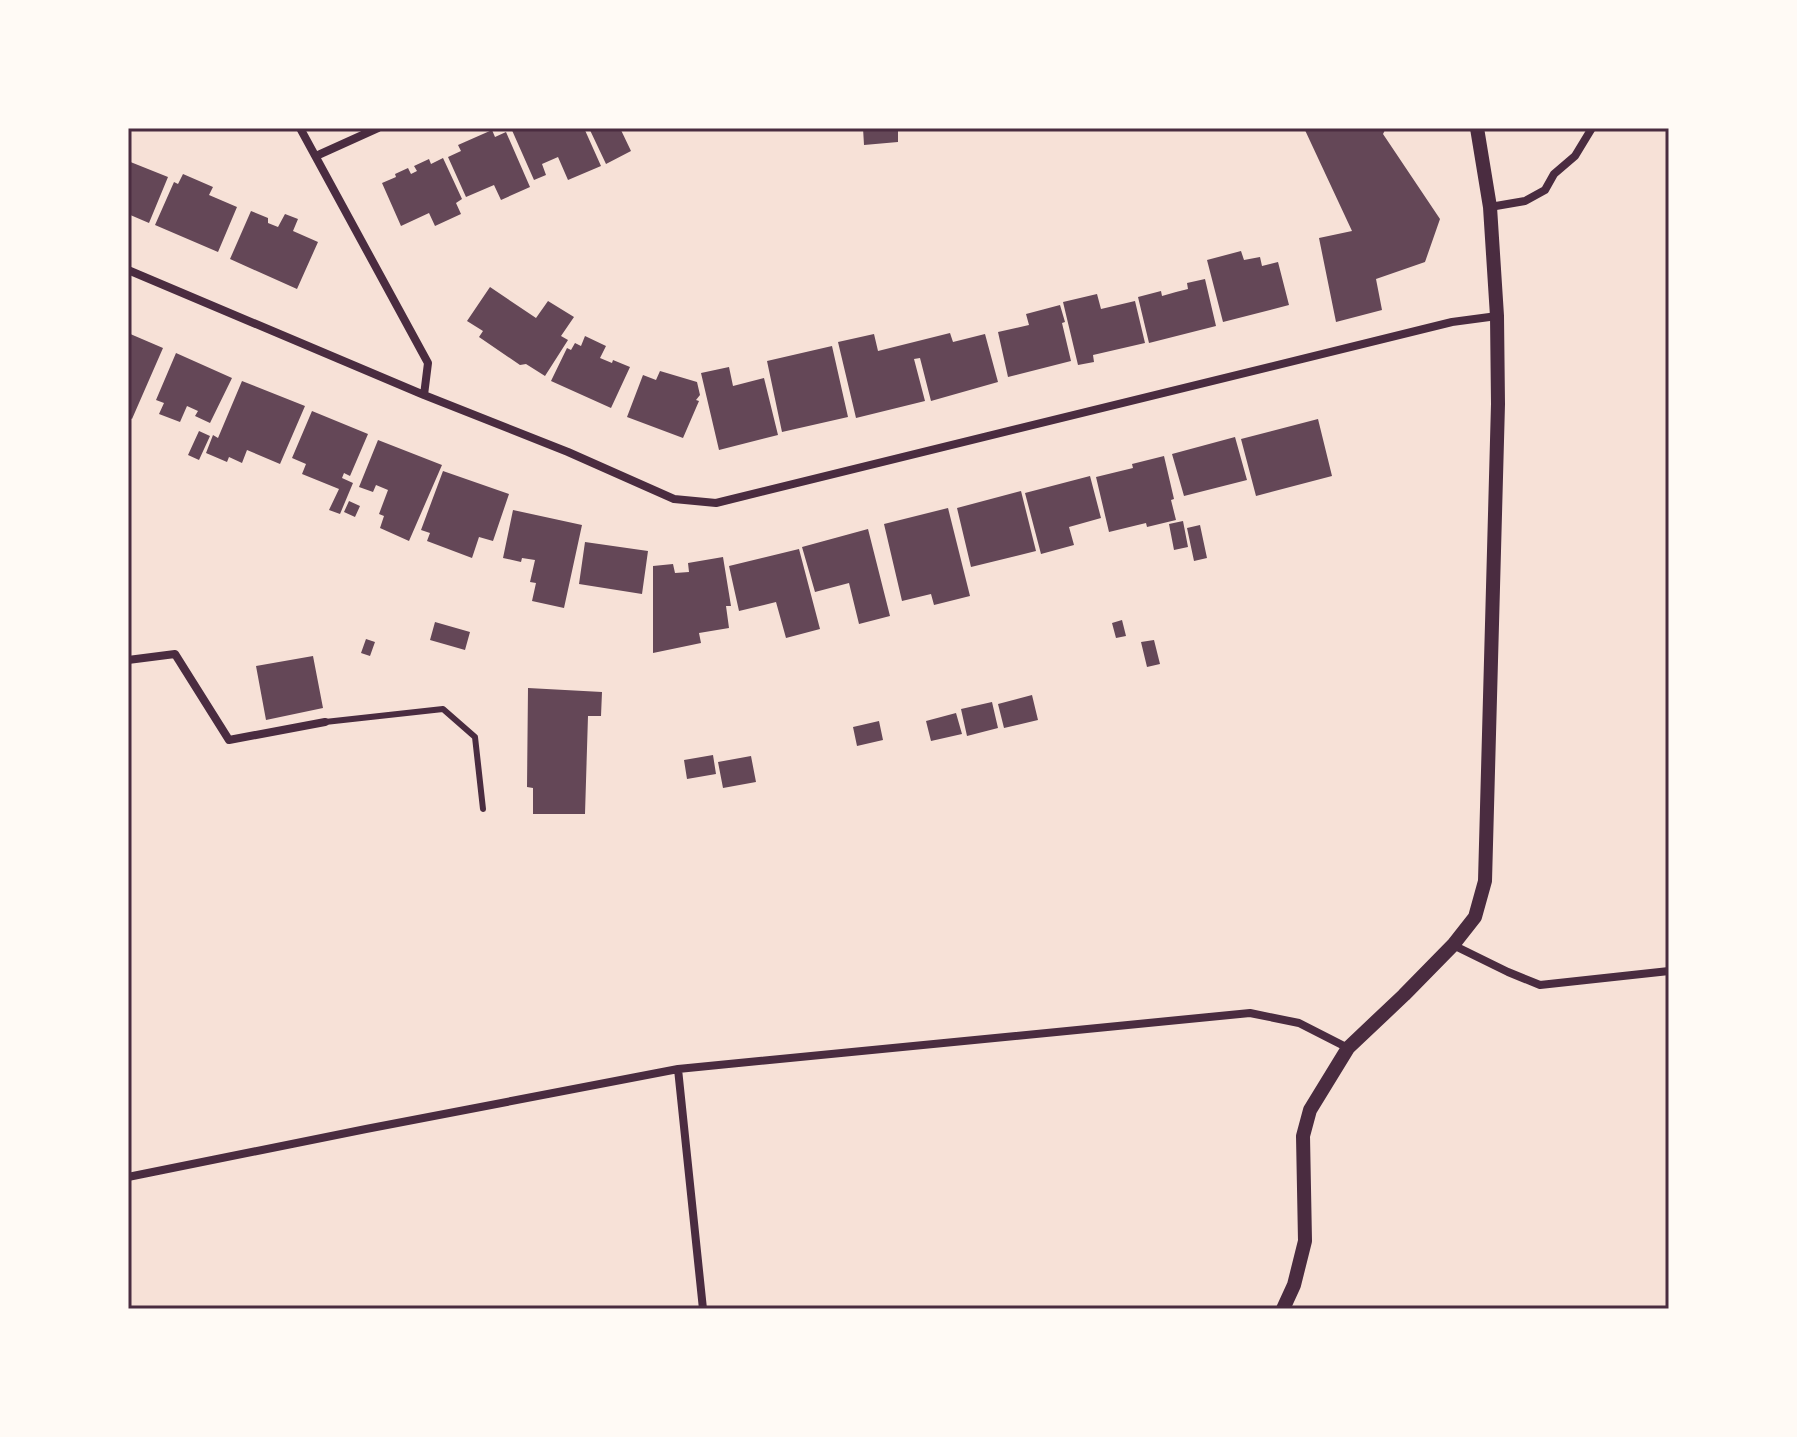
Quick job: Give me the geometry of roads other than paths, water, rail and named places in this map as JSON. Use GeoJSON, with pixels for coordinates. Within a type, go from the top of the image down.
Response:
{"type":"FeatureCollection","features":[{"type":"Feature","properties":{"kind":"street"},"geometry":{"type":"LineString","coordinates":[[300,128],[428,363],[424,395]]}},
{"type":"Feature","properties":{"kind":"street"},"geometry":{"type":"LineString","coordinates":[[316,156],[378,128]]}},
{"type":"Feature","properties":{"kind":"street"},"geometry":{"type":"LineString","coordinates":[[1283,1309],[1294,1285],[1305,1241],[1303,1136],[1310,1110],[1348,1048],[1453,945],[1475,917],[1485,881],[1498,404],[1497,316],[1490,207],[1477,128]]}},
{"type":"Feature","properties":{"kind":"street"},"geometry":{"type":"LineString","coordinates":[[1490,207],[1525,201],[1545,190],[1554,174],[1575,156],[1592,128]]}},
{"type":"Feature","properties":{"kind":"street"},"geometry":{"type":"LineString","coordinates":[[128,270],[674,499],[716,503],[1452,322],[1497,316]]}},
{"type":"Feature","properties":{"kind":"street"},"geometry":{"type":"LineString","coordinates":[[128,660],[175,654],[229,740],[325,722]]}},
{"type":"Feature","properties":{"kind":"street"},"geometry":{"type":"LineString","coordinates":[[1453,945],[1540,985],[1669,971]]}},
{"type":"Feature","properties":{"kind":"street"},"geometry":{"type":"LineString","coordinates":[[128,1177],[678,1069],[1250,1013],[1299,1023],[1348,1048]]}},
{"type":"Feature","properties":{"kind":"street"},"geometry":{"type":"LineString","coordinates":[[678,1069],[703,1309]]}},
{"type":"Feature","properties":{"kind":"lane"},"geometry":{"type":"LineString","coordinates":[[325,722],[443,709],[475,737],[483,809]]}}]}
